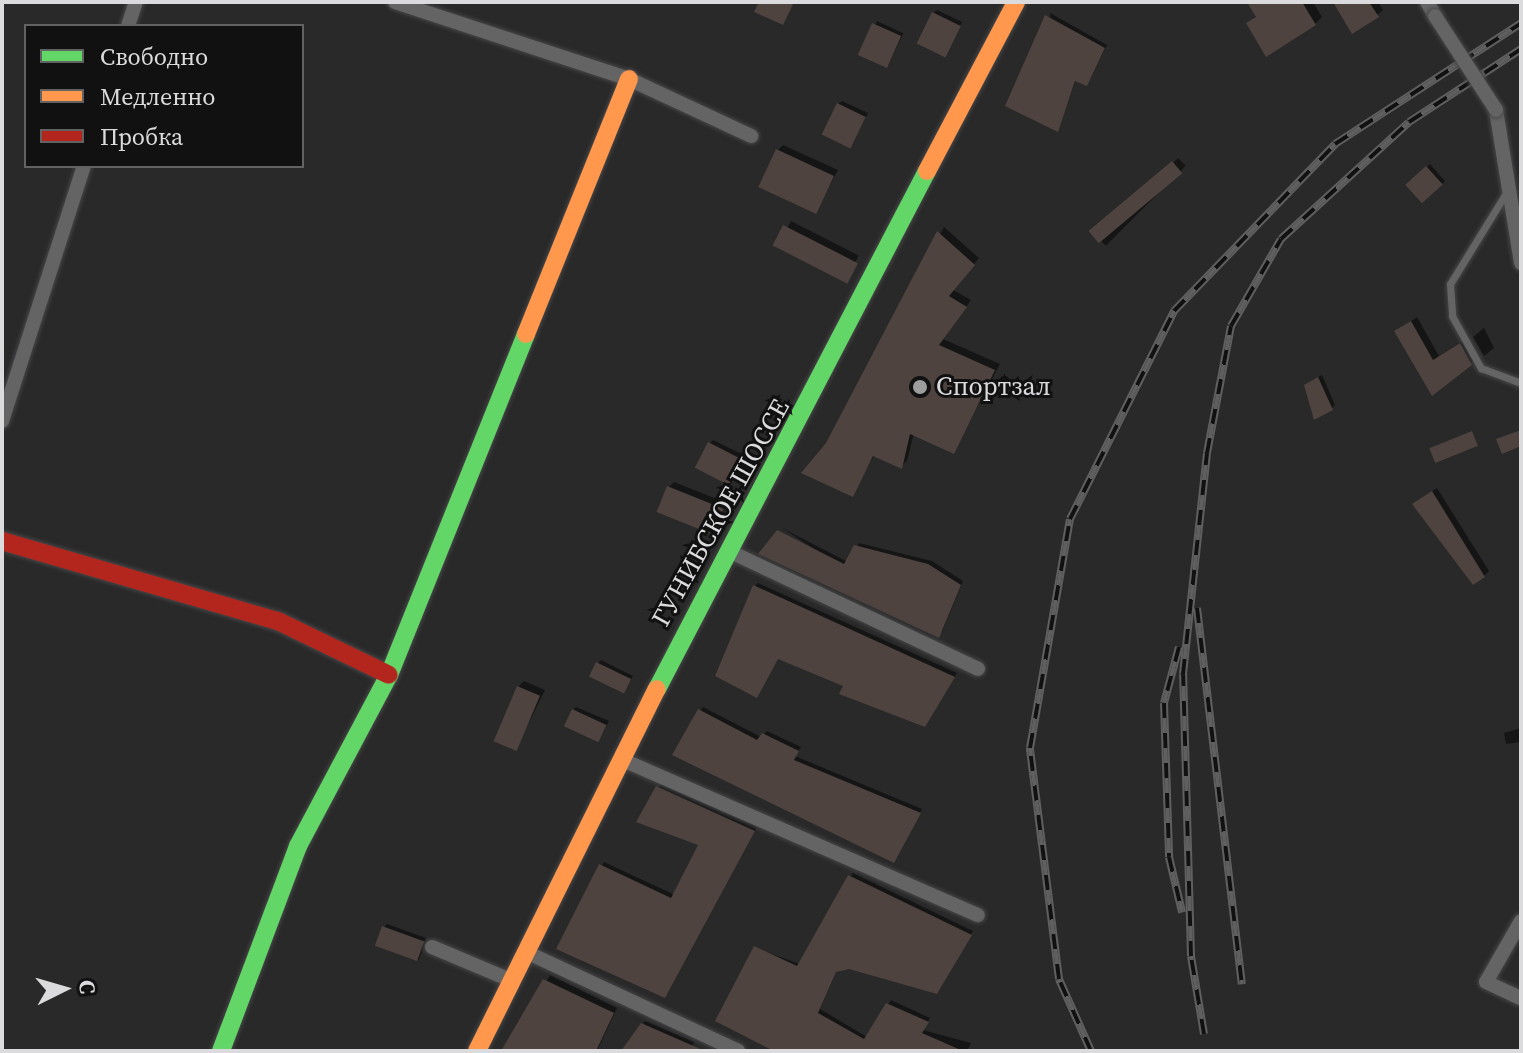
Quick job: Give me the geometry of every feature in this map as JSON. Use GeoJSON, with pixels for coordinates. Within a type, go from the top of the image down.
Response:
{"type":"FeatureCollection","features":[{"type":"Feature","properties":{"kind":"street"},"geometry":{"type":"LineString","coordinates":[[129,24],[136,2]]}},
{"type":"Feature","properties":{"kind":"street"},"geometry":{"type":"LineString","coordinates":[[395,2],[629,79],[751,136]]}},
{"type":"Feature","properties":{"kind":"street","name":"ГУНИБСКОЕ ШОССЕ"},"geometry":{"type":"LineString","coordinates":[[477,1051],[625,761],[676,650],[733,553],[1016,2]]}},
{"type":"Feature","properties":{"kind":"street"},"geometry":{"type":"LineString","coordinates":[[1427,2],[1496,110],[1506,193],[1521,263]]}},
{"type":"Feature","properties":{"kind":"street"},"geometry":{"type":"LineString","coordinates":[[221,1051],[298,846],[389,675],[629,79]]}},
{"type":"Feature","properties":{"kind":"street"},"geometry":{"type":"LineString","coordinates":[[2,421],[83,168]]}},
{"type":"Feature","properties":{"kind":"street"},"geometry":{"type":"LineString","coordinates":[[2,541],[278,621],[389,675]]}},
{"type":"Feature","properties":{"kind":"street"},"geometry":{"type":"LineString","coordinates":[[733,553],[978,669]]}},
{"type":"Feature","properties":{"kind":"street"},"geometry":{"type":"LineString","coordinates":[[625,761],[978,915]]}},
{"type":"Feature","properties":{"kind":"street"},"geometry":{"type":"LineString","coordinates":[[1521,921],[1486,982],[1521,998]]}},
{"type":"Feature","properties":{"kind":"street"},"geometry":{"type":"LineString","coordinates":[[432,947],[513,981]]}},
{"type":"Feature","properties":{"kind":"street"},"geometry":{"type":"LineString","coordinates":[[526,952],[738,1051]]}},
{"type":"Feature","properties":{"kind":"lane"},"geometry":{"type":"LineString","coordinates":[[1506,193],[1450,284],[1452,316],[1481,368],[1521,383]]}},
{"type":"Feature","properties":{"kind":"building"},"geometry":{"type":"Polygon","coordinates":[[[759,2],[794,2],[783,25],[754,12],[759,2]]]}},
{"type":"Feature","properties":{"kind":"building"},"geometry":{"type":"Polygon","coordinates":[[[1247,2],[1302,2],[1316,25],[1266,57],[1246,23],[1256,17],[1247,2]]]}},
{"type":"Feature","properties":{"kind":"building"},"geometry":{"type":"Polygon","coordinates":[[[1333,2],[1369,2],[1379,17],[1352,34],[1333,2]]]}},
{"type":"Feature","properties":{"kind":"building"},"geometry":{"type":"Polygon","coordinates":[[[932,12],[961,26],[945,57],[917,43],[932,12]]]}},
{"type":"Feature","properties":{"kind":"building"},"geometry":{"type":"Polygon","coordinates":[[[1045,15],[1105,48],[1087,86],[1075,81],[1058,132],[1005,106],[1045,15]]]}},
{"type":"Feature","properties":{"kind":"building"},"geometry":{"type":"Polygon","coordinates":[[[872,23],[901,36],[887,68],[858,55],[872,23]]]}},
{"type":"Feature","properties":{"kind":"building"},"geometry":{"type":"Polygon","coordinates":[[[837,103],[866,117],[850,148],[822,134],[837,103]]]}},
{"type":"Feature","properties":{"kind":"building"},"geometry":{"type":"Polygon","coordinates":[[[776,149],[834,176],[816,214],[758,187],[776,149]]]}},
{"type":"Feature","properties":{"kind":"building"},"geometry":{"type":"Polygon","coordinates":[[[1172,161],[1182,173],[1099,243],[1089,231],[1172,161]]]}},
{"type":"Feature","properties":{"kind":"building"},"geometry":{"type":"Polygon","coordinates":[[[1426,166],[1443,185],[1422,203],[1405,185],[1426,166]]]}},
{"type":"Feature","properties":{"kind":"building"},"geometry":{"type":"Polygon","coordinates":[[[783,225],[858,263],[847,284],[773,245],[783,225]]]}},
{"type":"Feature","properties":{"kind":"building"},"geometry":{"type":"Polygon","coordinates":[[[937,231],[975,265],[949,296],[967,307],[939,345],[995,370],[954,454],[910,434],[902,469],[873,456],[853,497],[801,473],[826,443],[937,231]]]}},
{"type":"Feature","properties":{"kind":"building"},"geometry":{"type":"Polygon","coordinates":[[[1411,321],[1433,360],[1460,343],[1472,365],[1432,396],[1394,331],[1411,321]]]}},
{"type":"Feature","properties":{"kind":"building"},"geometry":{"type":"Polygon","coordinates":[[[1318,377],[1333,410],[1314,420],[1304,385],[1318,377]]]}},
{"type":"Feature","properties":{"kind":"building"},"geometry":{"type":"Polygon","coordinates":[[[1521,430],[1521,446],[1502,454],[1496,439],[1521,430]]]}},
{"type":"Feature","properties":{"kind":"building"},"geometry":{"type":"Polygon","coordinates":[[[1472,431],[1478,446],[1435,463],[1429,448],[1472,431]]]}},
{"type":"Feature","properties":{"kind":"building"},"geometry":{"type":"Polygon","coordinates":[[[708,442],[744,460],[730,486],[695,468],[708,442]]]}},
{"type":"Feature","properties":{"kind":"building"},"geometry":{"type":"Polygon","coordinates":[[[667,486],[724,509],[713,535],[657,512],[667,486]]]}},
{"type":"Feature","properties":{"kind":"building"},"geometry":{"type":"Polygon","coordinates":[[[1432,491],[1485,577],[1473,585],[1412,504],[1432,491]]]}},
{"type":"Feature","properties":{"kind":"building"},"geometry":{"type":"Polygon","coordinates":[[[777,530],[844,564],[854,545],[928,564],[961,585],[939,638],[758,554],[777,530]]]}},
{"type":"Feature","properties":{"kind":"building"},"geometry":{"type":"Polygon","coordinates":[[[753,585],[955,677],[925,727],[839,694],[843,686],[778,659],[757,698],[715,676],[753,585]]]}},
{"type":"Feature","properties":{"kind":"building"},"geometry":{"type":"Polygon","coordinates":[[[596,662],[631,679],[624,693],[589,676],[596,662]]]}},
{"type":"Feature","properties":{"kind":"building"},"geometry":{"type":"Polygon","coordinates":[[[517,686],[540,696],[517,751],[494,741],[517,686]]]}},
{"type":"Feature","properties":{"kind":"building"},"geometry":{"type":"Polygon","coordinates":[[[572,709],[606,725],[598,742],[564,726],[572,709]]]}},
{"type":"Feature","properties":{"kind":"building"},"geometry":{"type":"Polygon","coordinates":[[[698,709],[757,740],[762,733],[799,751],[794,760],[921,813],[894,863],[672,755],[698,709]]]}},
{"type":"Feature","properties":{"kind":"building"},"geometry":{"type":"Polygon","coordinates":[[[656,786],[755,831],[665,998],[556,949],[599,864],[671,898],[698,845],[636,822],[656,786]]]}},
{"type":"Feature","properties":{"kind":"building"},"geometry":{"type":"Polygon","coordinates":[[[848,875],[972,935],[937,994],[849,969],[836,972],[818,1013],[864,1039],[886,1003],[929,1022],[922,1033],[963,1051],[774,1051],[715,1021],[754,946],[797,966],[848,875]]]}},
{"type":"Feature","properties":{"kind":"building"},"geometry":{"type":"Polygon","coordinates":[[[382,926],[424,941],[417,961],[375,946],[382,926]]]}},
{"type":"Feature","properties":{"kind":"building"},"geometry":{"type":"Polygon","coordinates":[[[543,979],[614,1013],[596,1051],[501,1051],[543,979]]]}},
{"type":"Feature","properties":{"kind":"building"},"geometry":{"type":"Polygon","coordinates":[[[641,1023],[705,1051],[621,1051],[641,1023]]]}},
{"type":"Feature","properties":{"kind":"railway"},"geometry":{"type":"LineString","coordinates":[[1091,1051],[1059,979],[1030,748],[1070,519],[1174,311],[1335,144],[1521,23]]}},
{"type":"Feature","properties":{"kind":"railway"},"geometry":{"type":"LineString","coordinates":[[1204,1034],[1191,956],[1183,674],[1207,453],[1231,326],[1281,239],[1409,122],[1521,49]]}},
{"type":"Feature","properties":{"kind":"railway"},"geometry":{"type":"LineString","coordinates":[[1197,608],[1242,984]]}},
{"type":"Feature","properties":{"kind":"railway"},"geometry":{"type":"LineString","coordinates":[[1179,647],[1164,703],[1169,857],[1182,912]]}},
{"type":"Feature","properties":{"kind":"traffic: fast"},"geometry":{"type":"LineString","coordinates":[[657,689],[927,171]]}},
{"type":"Feature","properties":{"kind":"traffic: fast"},"geometry":{"type":"LineString","coordinates":[[221,1051],[298,846],[389,675],[526,334]]}},
{"type":"Feature","properties":{"kind":"traffic: slow"},"geometry":{"type":"LineString","coordinates":[[927,171],[1016,2]]}},
{"type":"Feature","properties":{"kind":"traffic: slow"},"geometry":{"type":"LineString","coordinates":[[526,334],[629,79]]}},
{"type":"Feature","properties":{"kind":"traffic: slow"},"geometry":{"type":"LineString","coordinates":[[477,1051],[657,689]]}},
{"type":"Feature","properties":{"kind":"traffic: jam"},"geometry":{"type":"LineString","coordinates":[[2,541],[278,621],[389,675]]}},
{"type":"Feature","properties":{"kind":"place","name":"Спортзал"},"geometry":{"type":"Point","coordinates":[920,387]}}]}
